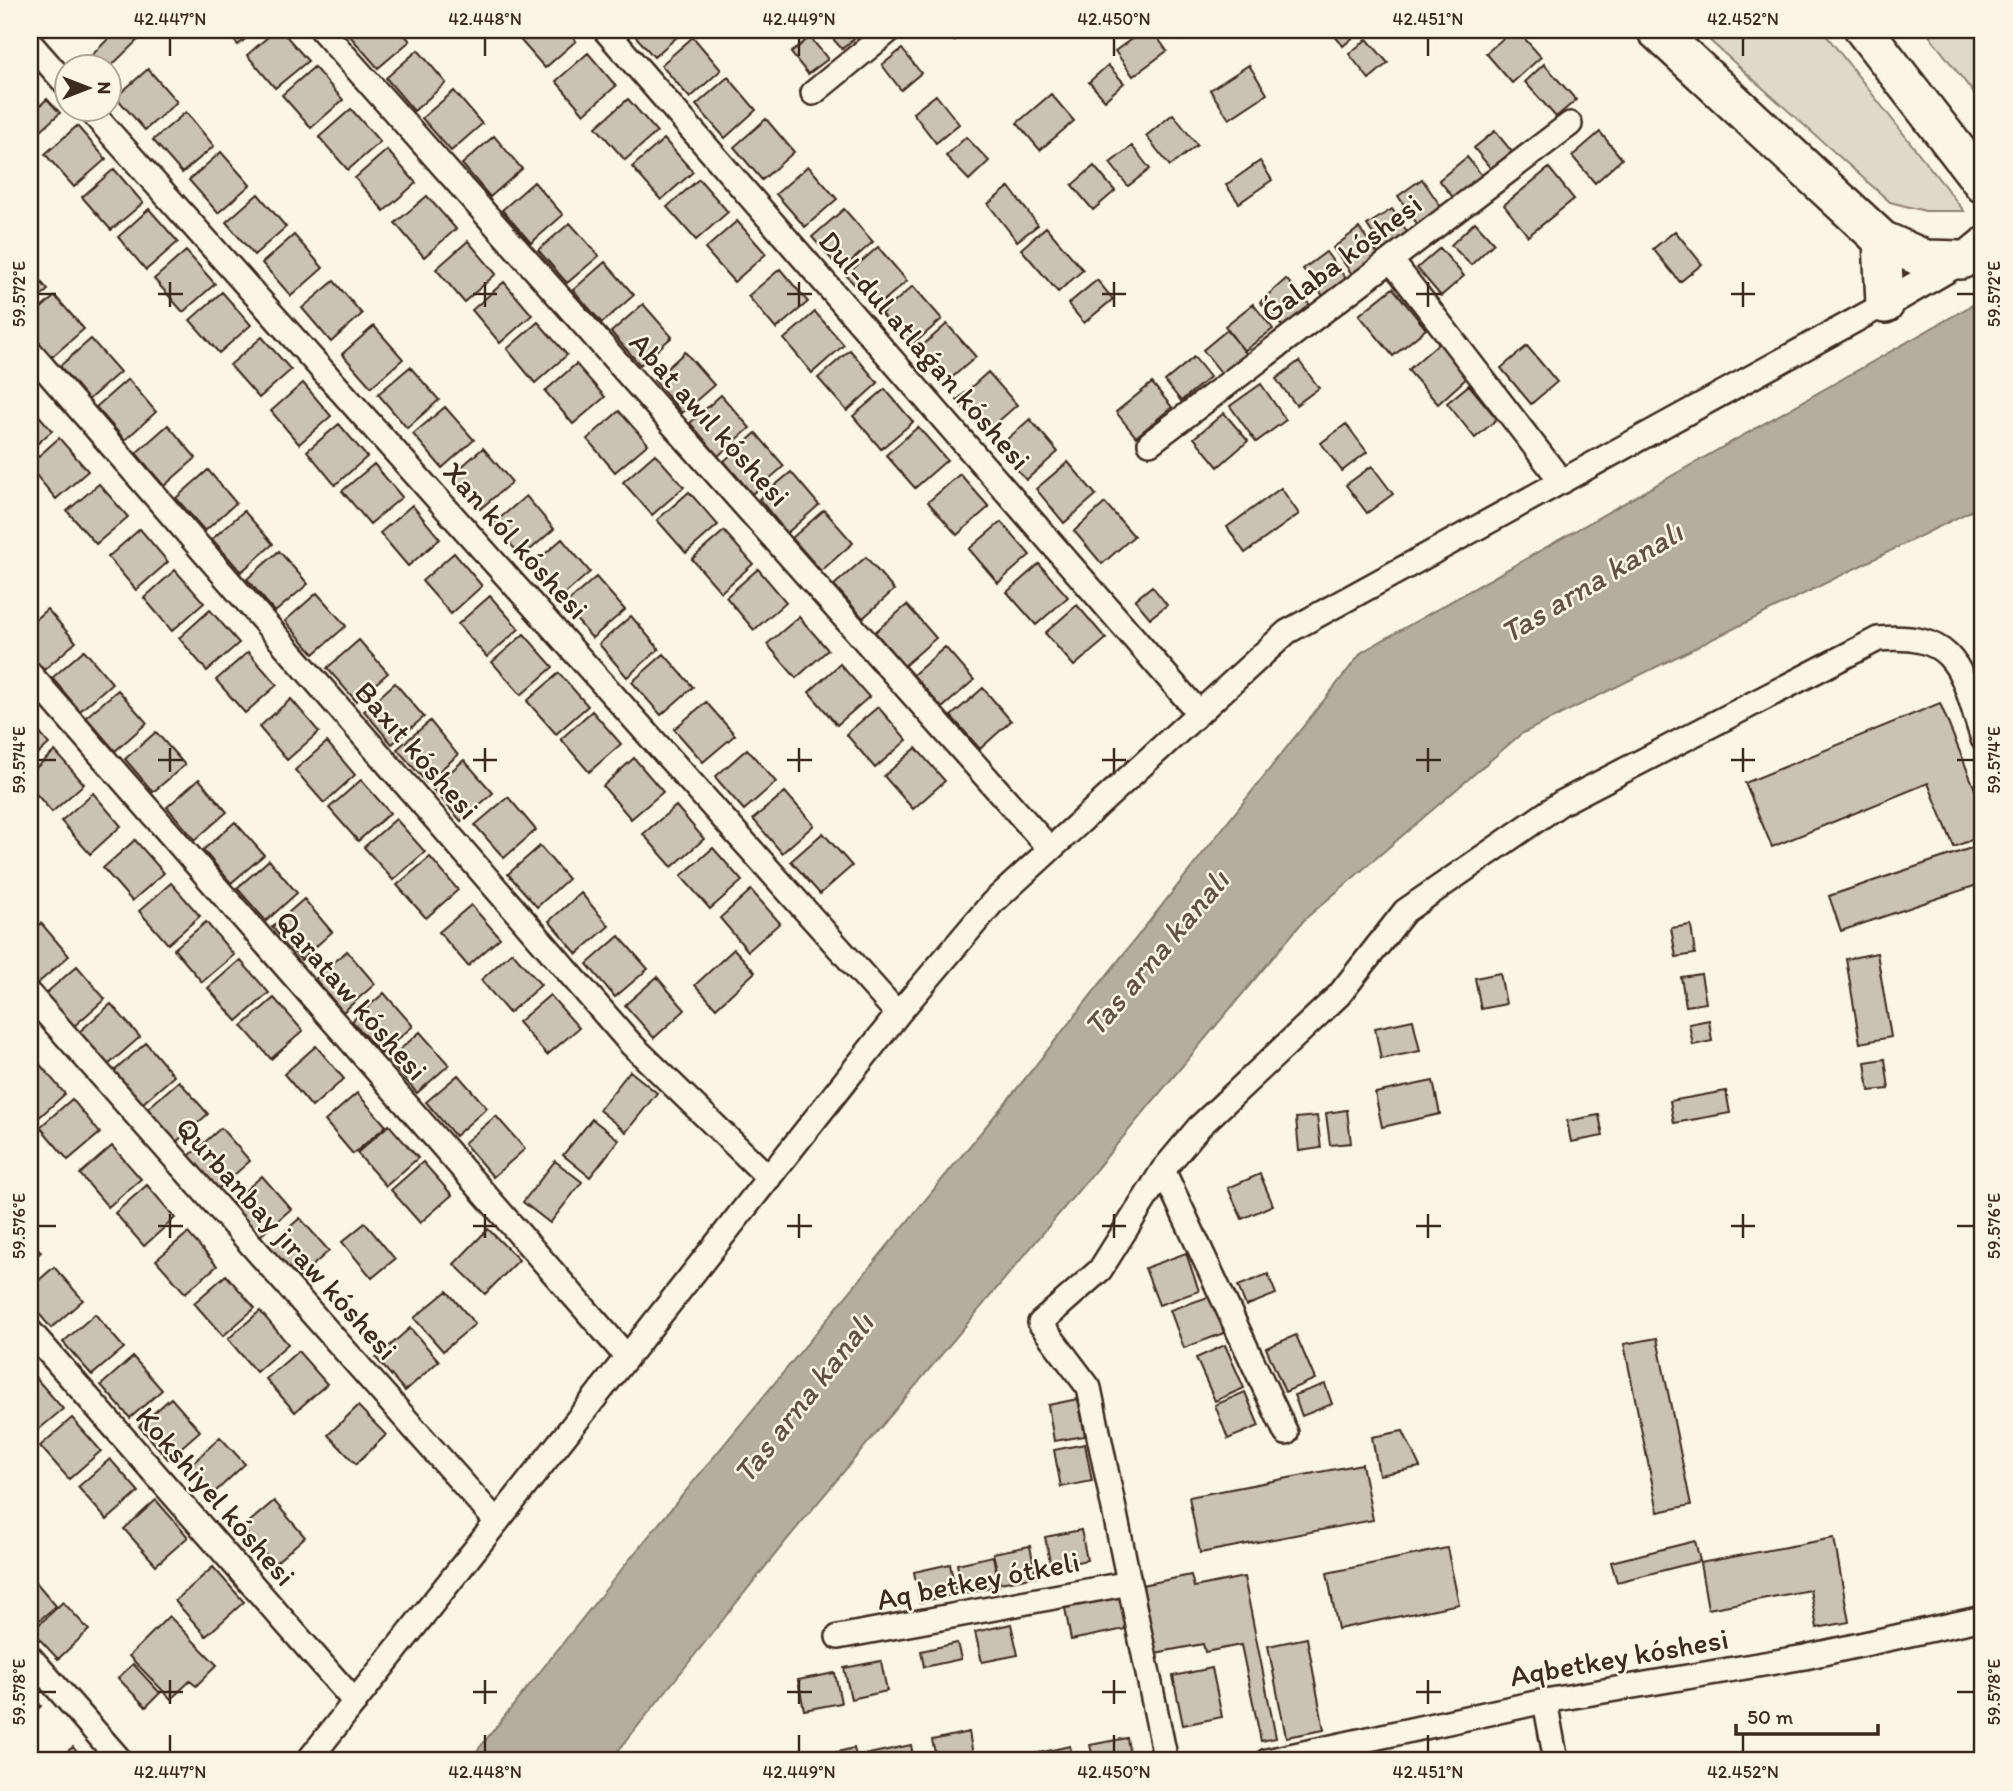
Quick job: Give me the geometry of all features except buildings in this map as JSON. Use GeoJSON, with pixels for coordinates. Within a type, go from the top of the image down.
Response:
{"type":"FeatureCollection","features":[{"type":"Feature","properties":{"kind":"main road"},"geometry":{"type":"LineString","coordinates":[[1657,30],[1882,240],[1925,259],[1972,251]]}},
{"type":"Feature","properties":{"kind":"main road"},"geometry":{"type":"LineString","coordinates":[[1864,30],[1983,184]]}},
{"type":"Feature","properties":{"kind":"main road"},"geometry":{"type":"LineString","coordinates":[[1882,240],[1885,304]]}},
{"type":"Feature","properties":{"kind":"street","name":"Abat awıl kóshesi"},"geometry":{"type":"LineString","coordinates":[[322,30],[1050,849]]}},
{"type":"Feature","properties":{"kind":"street","name":"Dul-dul atlaǵan kóshesi"},"geometry":{"type":"LineString","coordinates":[[604,30],[1199,713]]}},
{"type":"Feature","properties":{"kind":"street"},"geometry":{"type":"LineString","coordinates":[[813,93],[890,30]]}},
{"type":"Feature","properties":{"kind":"street"},"geometry":{"type":"LineString","coordinates":[[30,43],[52,68]]}},
{"type":"Feature","properties":{"kind":"street","name":"Xan kól kóshesi"},"geometry":{"type":"LineString","coordinates":[[101,122],[898,1014]]}},
{"type":"Feature","properties":{"kind":"street","name":"Ǵalaba kóshesi"},"geometry":{"type":"LineString","coordinates":[[1150,443],[1570,124]]}},
{"type":"Feature","properties":{"kind":"street"},"geometry":{"type":"LineString","coordinates":[[308,1761],[898,1014],[992,903],[1287,632],[1885,304],[1972,251]]}},
{"type":"Feature","properties":{"kind":"street"},"geometry":{"type":"LineString","coordinates":[[1391,260],[1562,482]]}},
{"type":"Feature","properties":{"kind":"street","name":"Baxıt kóshesi"},"geometry":{"type":"LineString","coordinates":[[30,352],[631,1044],[769,1178]]}},
{"type":"Feature","properties":{"kind":"street"},"geometry":{"type":"LineString","coordinates":[[1166,1761],[1089,1388],[1040,1323],[1100,1270],[1163,1170],[1199,1127],[1339,995],[1405,911],[1562,803],[1878,639],[1903,636],[1931,642],[1958,664],[1983,739]]}},
{"type":"Feature","properties":{"kind":"street","name":"Qarataw kóshesi"},"geometry":{"type":"LineString","coordinates":[[30,674],[627,1357]]}},
{"type":"Feature","properties":{"kind":"street","name":"Qurbanbay jıraw kóshesi"},"geometry":{"type":"LineString","coordinates":[[30,995],[497,1522]]}},
{"type":"Feature","properties":{"kind":"street"},"geometry":{"type":"LineString","coordinates":[[1163,1170],[1286,1433]]}},
{"type":"Feature","properties":{"kind":"street","name":"Kokshiyel kóshesi"},"geometry":{"type":"LineString","coordinates":[[30,1331],[355,1702]]}},
{"type":"Feature","properties":{"kind":"street","name":"Aq betkey ótkeli"},"geometry":{"type":"LineString","coordinates":[[838,1637],[1130,1583]]}},
{"type":"Feature","properties":{"kind":"street","name":"Aqbetkey kóshesi"},"geometry":{"type":"LineString","coordinates":[[1266,1761],[1545,1701],[1805,1657],[1983,1618]]}},
{"type":"Feature","properties":{"kind":"street"},"geometry":{"type":"LineString","coordinates":[[30,1657],[121,1761]]}},
{"type":"Feature","properties":{"kind":"street"},"geometry":{"type":"LineString","coordinates":[[1545,1701],[1556,1761]]}},
{"type":"Feature","properties":{"kind":"shaded area"},"geometry":{"type":"Polygon","coordinates":[[[1698,30],[1822,30],[1964,211],[1925,211],[1890,202],[1698,30]]]}},
{"type":"Feature","properties":{"kind":"shaded area"},"geometry":{"type":"Polygon","coordinates":[[[1925,30],[1983,30],[1983,105],[1925,30]]]}},
{"type":"Feature","properties":{"kind":"water","name":"Tas arna kanalı"},"geometry":{"type":"Polygon","coordinates":[[[1983,299],[1983,505],[1521,734],[1305,919],[785,1542],[610,1761],[469,1761],[629,1560],[1024,1080],[1362,652],[1983,299]]]}}]}
